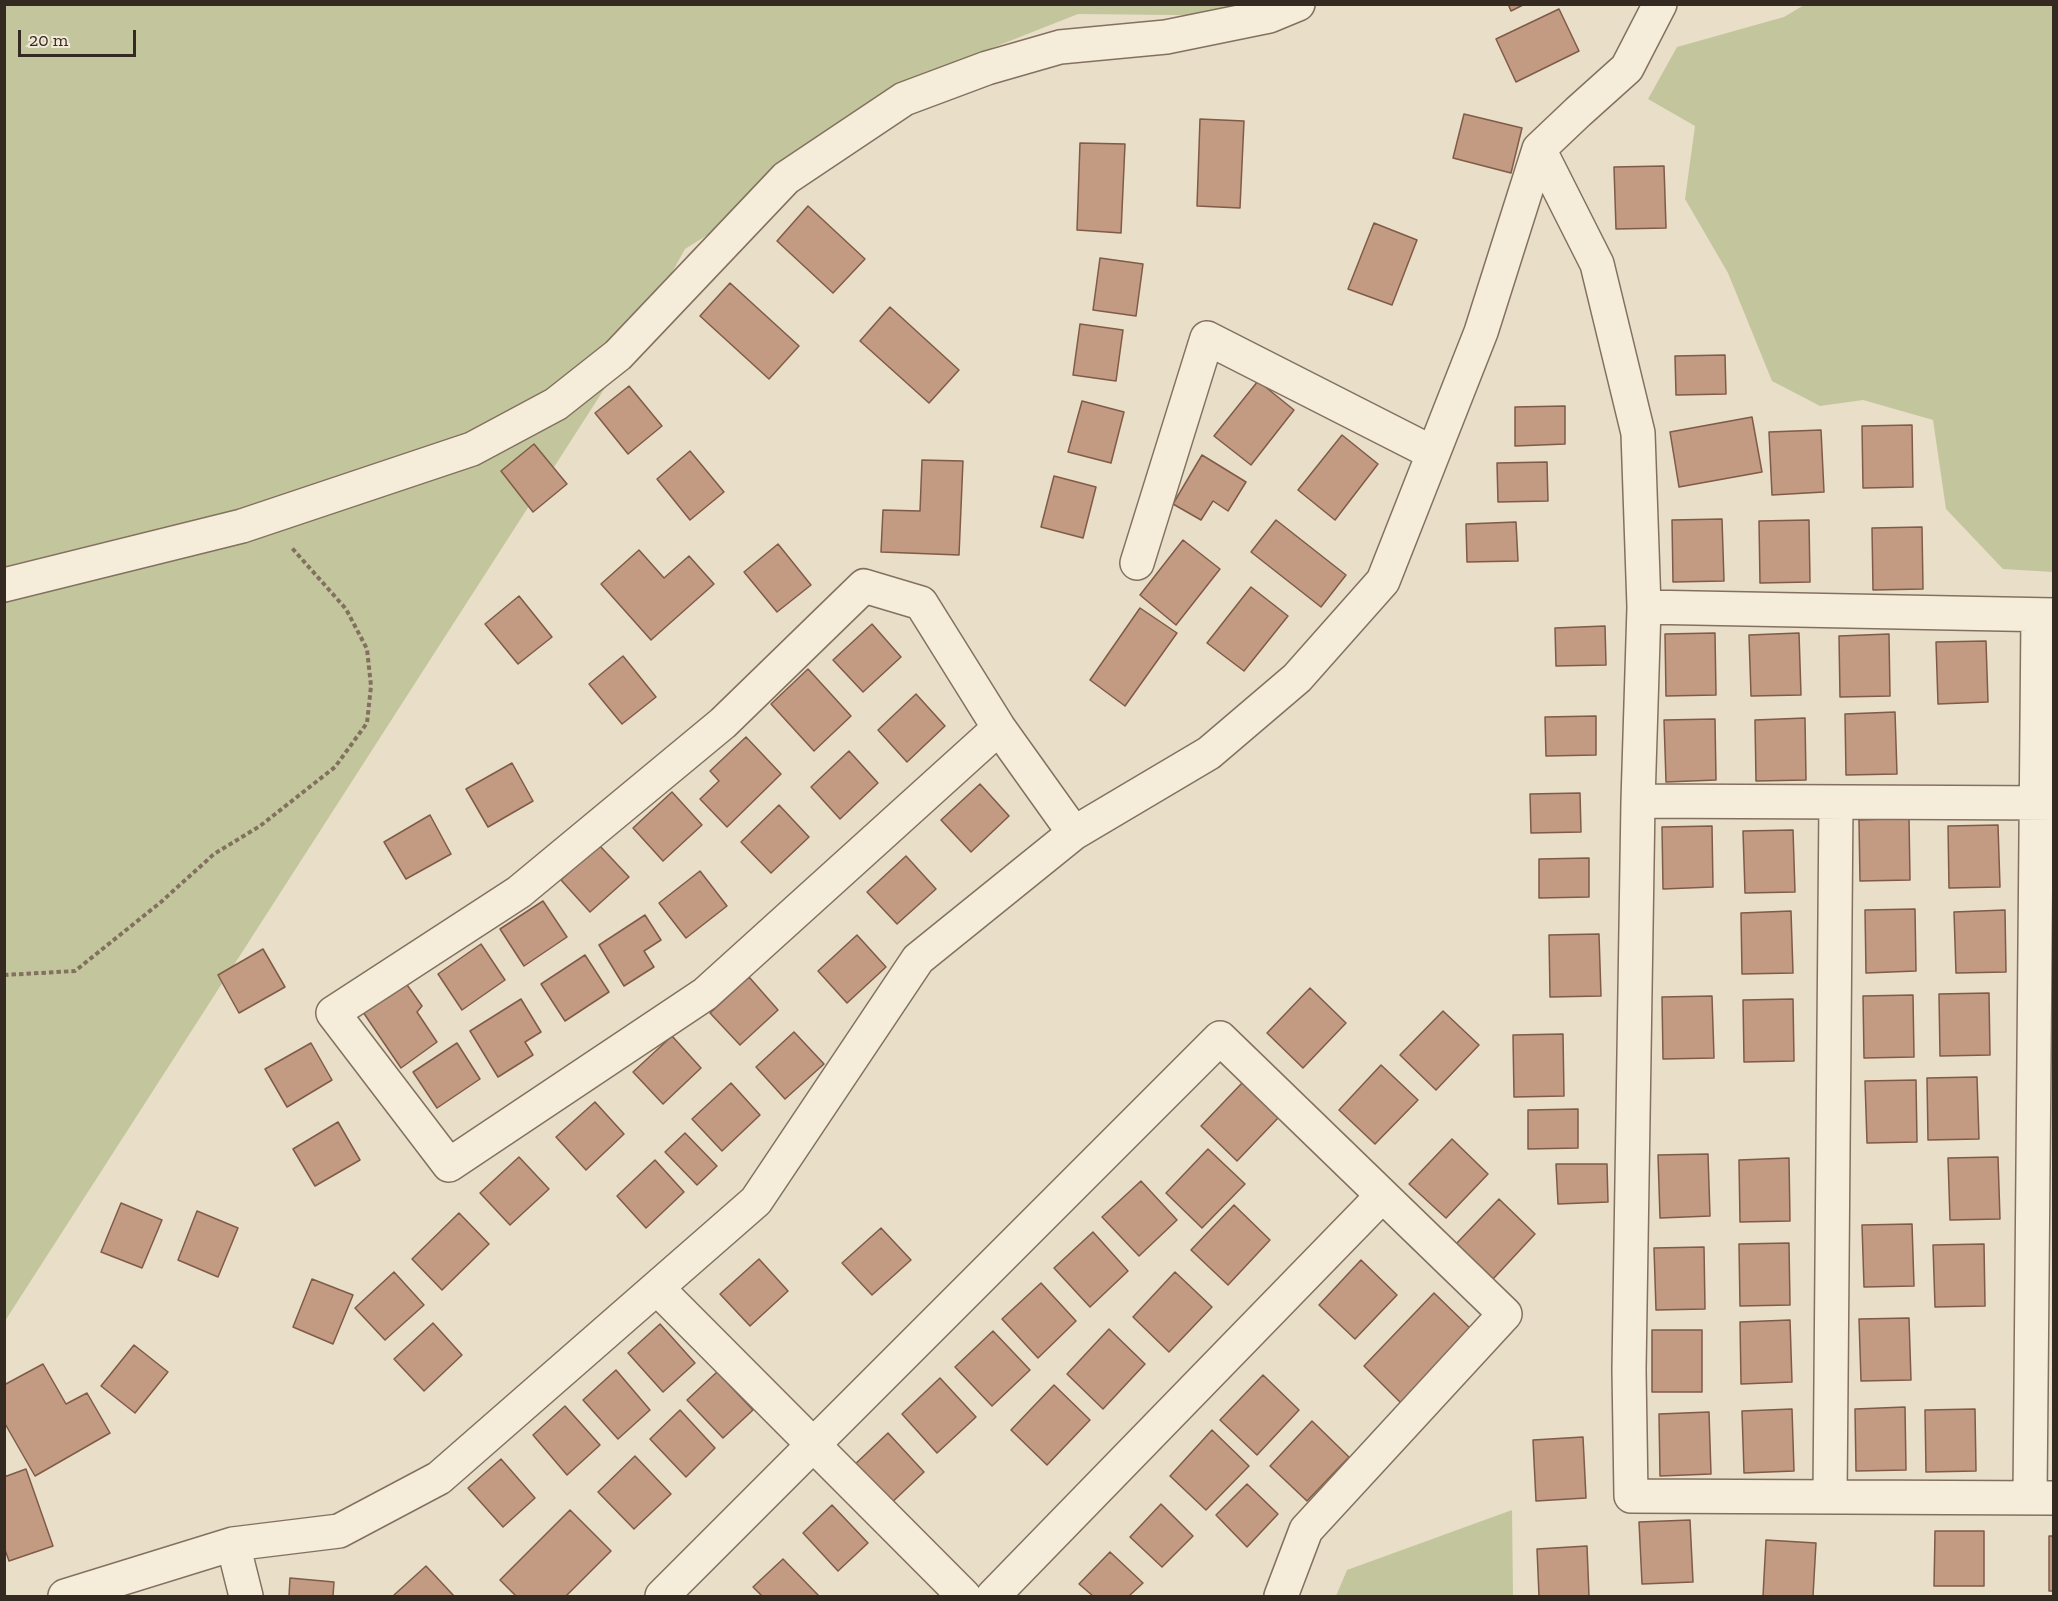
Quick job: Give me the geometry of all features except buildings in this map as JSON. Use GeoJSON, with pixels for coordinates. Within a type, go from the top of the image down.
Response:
{"type":"FeatureCollection","features":[{"type":"Feature","properties":{"kind":"street"},"geometry":{"type":"LineString","coordinates":[[4,585],[242,526],[472,449],[556,404],[618,355],[786,178],[904,99],[987,68],[1060,47],[1166,37],[1269,16],[1298,4]]}},
{"type":"Feature","properties":{"kind":"street"},"geometry":{"type":"LineString","coordinates":[[65,1596],[233,1544],[339,1531],[439,1478],[756,1201],[918,959],[1074,833],[1209,753],[1297,678],[1383,581],[1481,332],[1539,148],[1627,68],[1660,4]]}},
{"type":"Feature","properties":{"kind":"street"},"geometry":{"type":"LineString","coordinates":[[1539,148],[1597,264],[1638,433],[1644,608],[1638,801],[1629,1370],[1631,1496],[2042,1497],[2046,615],[1644,608]]}},
{"type":"Feature","properties":{"kind":"street"},"geometry":{"type":"LineString","coordinates":[[1137,563],[1207,338],[1433,453]]}},
{"type":"Feature","properties":{"kind":"street"},"geometry":{"type":"LineString","coordinates":[[999,728],[705,994],[449,1165],[333,1013],[519,892],[723,723],[864,586],[921,603],[999,728],[1074,833]]}},
{"type":"Feature","properties":{"kind":"street"},"geometry":{"type":"LineString","coordinates":[[1638,801],[2045,803]]}},
{"type":"Feature","properties":{"kind":"street"},"geometry":{"type":"LineString","coordinates":[[1830,1496],[1836,802]]}},
{"type":"Feature","properties":{"kind":"street"},"geometry":{"type":"LineString","coordinates":[[662,1596],[1220,1038],[1505,1314],[1306,1530],[1281,1596]]}},
{"type":"Feature","properties":{"kind":"street"},"geometry":{"type":"LineString","coordinates":[[993,1596],[1382,1196]]}},
{"type":"Feature","properties":{"kind":"street"},"geometry":{"type":"LineString","coordinates":[[657,1288],[964,1596]]}},
{"type":"Feature","properties":{"kind":"street"},"geometry":{"type":"LineString","coordinates":[[233,1544],[246,1596]]}},
{"type":"Feature","properties":{"kind":"path"},"geometry":{"type":"LineString","coordinates":[[4,975],[75,970],[161,902],[214,854],[261,826],[335,767],[367,723],[371,687],[367,649],[346,609],[266,518]]}},
{"type":"Feature","properties":{"kind":"green space"},"geometry":{"type":"Polygon","coordinates":[[[5,5],[1290,5],[1269,16],[1078,14],[916,78],[789,184],[685,249],[628,352],[5,1321],[5,5]]]}},
{"type":"Feature","properties":{"kind":"green space"},"geometry":{"type":"Polygon","coordinates":[[[1804,5],[2053,5],[2053,572],[2003,569],[1946,509],[1933,420],[1863,400],[1820,406],[1772,381],[1728,273],[1685,199],[1695,126],[1648,99],[1677,47],[1784,17],[1804,5]]]}},
{"type":"Feature","properties":{"kind":"green space"},"geometry":{"type":"Polygon","coordinates":[[[1512,1510],[1513,1596],[1336,1596],[1347,1570],[1512,1510]]]}}]}
